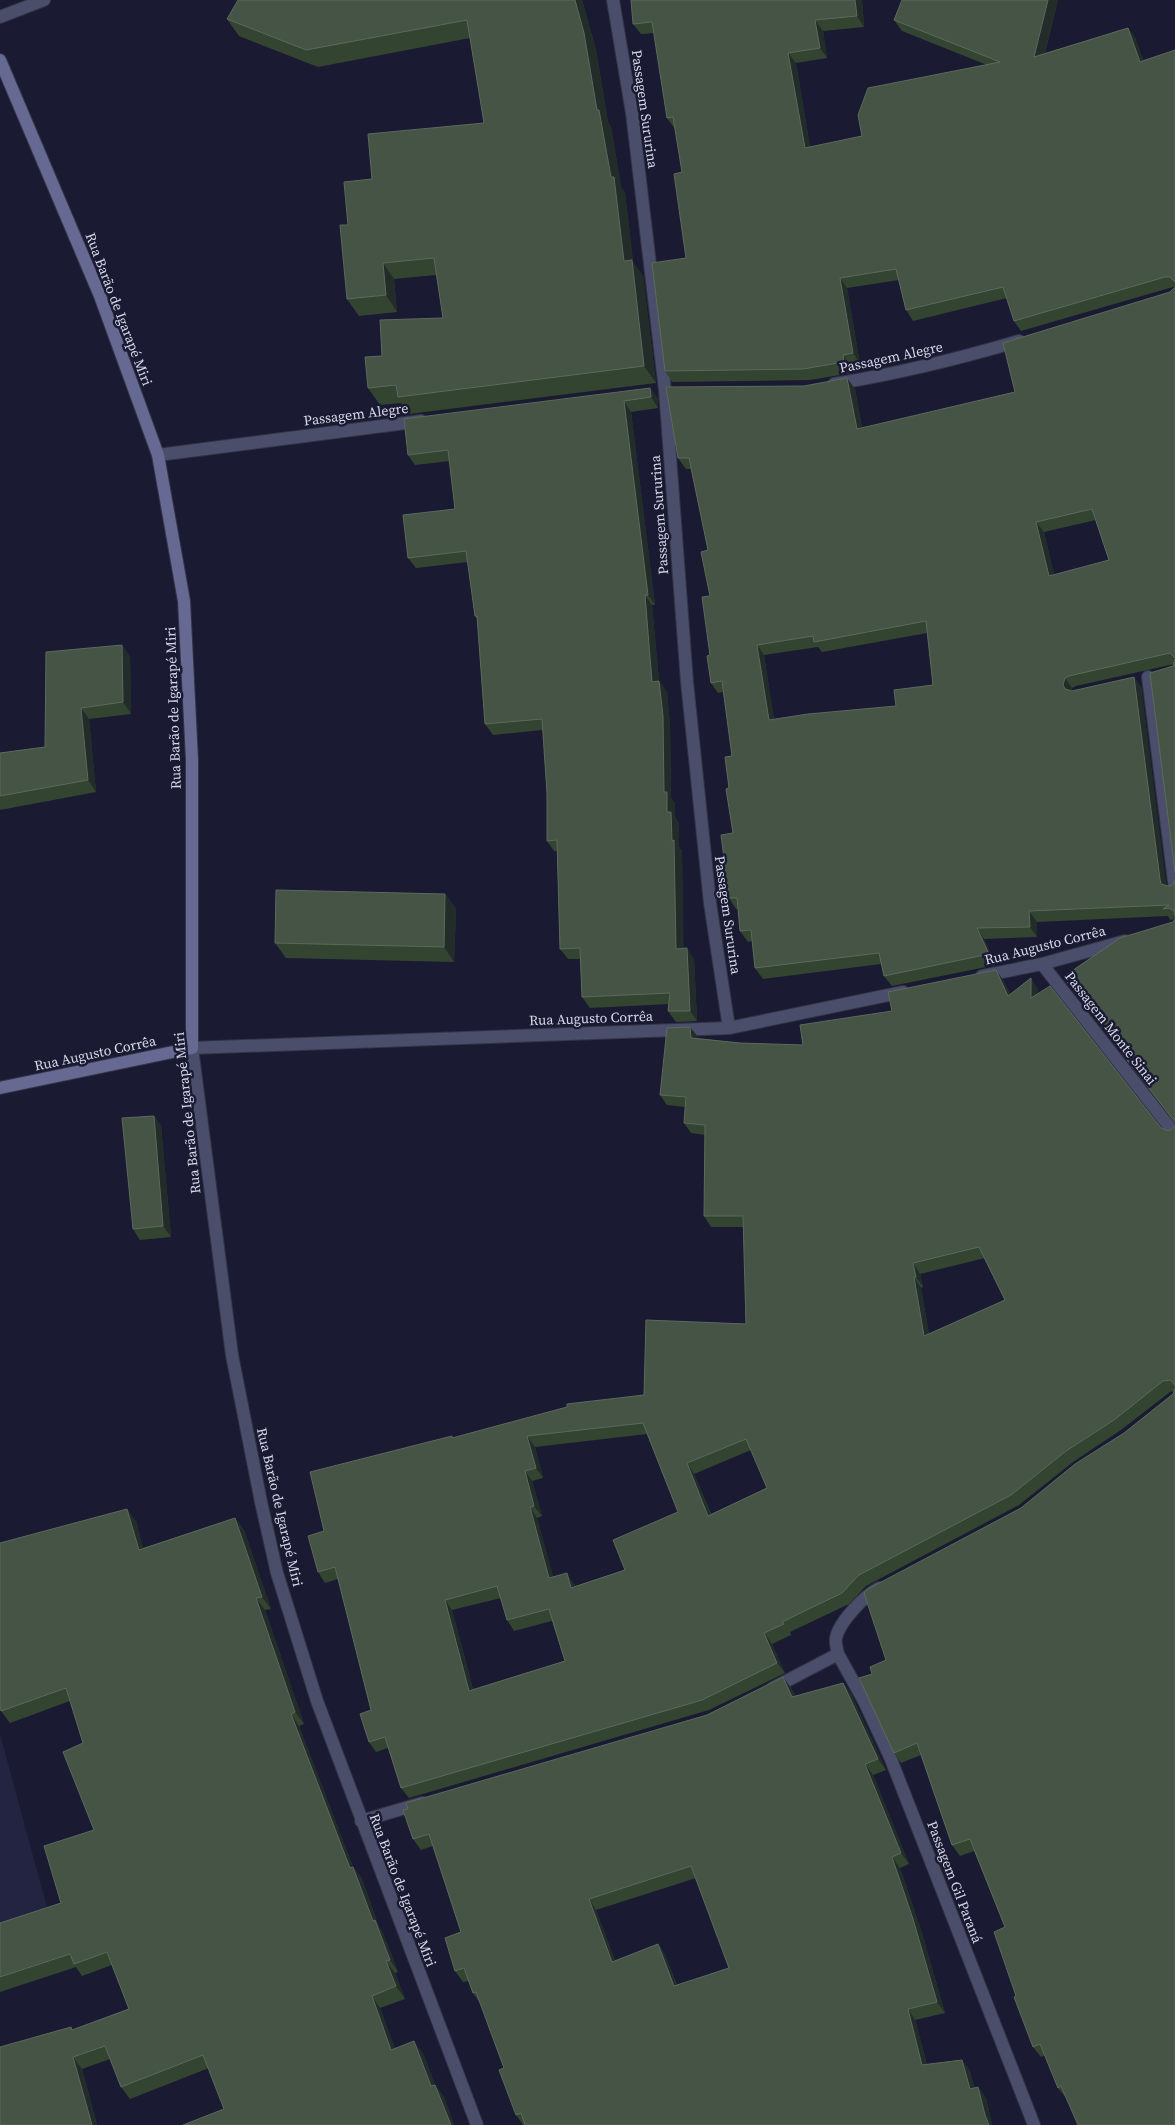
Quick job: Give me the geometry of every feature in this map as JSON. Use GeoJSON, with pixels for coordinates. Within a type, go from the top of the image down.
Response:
{"type":"FeatureCollection","features":[{"type":"Feature","properties":{"kind":"main road","name":"Rua Barão de Igarapé Miri"},"geometry":{"type":"LineString","coordinates":[[0,60],[3,74],[100,296],[158,455],[184,610],[192,760],[192,1048]]}},
{"type":"Feature","properties":{"kind":"main road","name":"Rua Augusto Corrêa"},"geometry":{"type":"LineString","coordinates":[[0,1088],[192,1048]]}},
{"type":"Feature","properties":{"kind":"street"},"geometry":{"type":"LineString","coordinates":[[0,17],[44,0]]}},
{"type":"Feature","properties":{"kind":"street","name":"Passagem Sururina"},"geometry":{"type":"LineString","coordinates":[[613,0],[632,113],[670,390],[687,682],[710,903],[729,1028]]}},
{"type":"Feature","properties":{"kind":"street","name":"Passagem Alegre"},"geometry":{"type":"LineString","coordinates":[[821,387],[915,368],[1028,338]]}},
{"type":"Feature","properties":{"kind":"street"},"geometry":{"type":"LineString","coordinates":[[648,392],[670,390]]}},
{"type":"Feature","properties":{"kind":"street","name":"Passagem Alegre"},"geometry":{"type":"LineString","coordinates":[[158,455],[431,420]]}},
{"type":"Feature","properties":{"kind":"street"},"geometry":{"type":"LineString","coordinates":[[1148,677],[1175,888]]}},
{"type":"Feature","properties":{"kind":"street","name":"Rua Augusto Corrêa"},"geometry":{"type":"LineString","coordinates":[[974,978],[1042,964],[1137,938]]}},
{"type":"Feature","properties":{"kind":"street","name":"Passagem Monte Sinai"},"geometry":{"type":"LineString","coordinates":[[1042,964],[1175,1134]]}},
{"type":"Feature","properties":{"kind":"street","name":"Rua Augusto Corrêa"},"geometry":{"type":"LineString","coordinates":[[192,1048],[729,1028],[915,990]]}},
{"type":"Feature","properties":{"kind":"street","name":"Rua Barão de Igarapé Miri"},"geometry":{"type":"LineString","coordinates":[[192,1048],[232,1355],[261,1502],[278,1574],[317,1701],[477,2125]]}},
{"type":"Feature","properties":{"kind":"street"},"geometry":{"type":"LineString","coordinates":[[758,1695],[838,1654],[836,1638],[842,1623],[870,1593],[887,1584]]}},
{"type":"Feature","properties":{"kind":"street","name":"Passagem Gil Paraná"},"geometry":{"type":"LineString","coordinates":[[838,1654],[864,1701],[890,1757],[1034,2125]]}},
{"type":"Feature","properties":{"kind":"street"},"geometry":{"type":"LineString","coordinates":[[361,1821],[437,1799]]}},
{"type":"Feature","properties":{"kind":"shaded area"},"geometry":{"type":"Polygon","coordinates":[[[0,1734],[49,1915],[0,1925],[0,1734]]]}},
{"type":"Feature","properties":{"kind":"building"},"geometry":{"type":"Polygon","coordinates":[[[238,0],[575,0],[584,33],[611,177],[614,177],[624,261],[632,260],[644,366],[398,397],[396,385],[368,388],[365,357],[382,356],[380,320],[443,318],[434,258],[383,263],[386,295],[347,299],[340,225],[348,225],[344,182],[372,179],[368,134],[484,123],[467,20],[306,50],[227,19],[238,0]]]}},
{"type":"Feature","properties":{"kind":"building"},"geometry":{"type":"Polygon","coordinates":[[[631,0],[855,0],[857,16],[815,20],[820,48],[788,53],[805,148],[862,136],[858,115],[868,88],[1000,62],[894,20],[902,0],[1048,0],[1034,57],[1128,28],[1140,62],[1175,50],[1175,282],[1170,277],[1165,277],[1014,321],[1003,287],[906,310],[896,269],[840,278],[853,353],[843,355],[844,362],[803,369],[665,371],[652,263],[686,258],[674,174],[682,172],[673,117],[667,118],[652,22],[633,24],[631,0]]]}},
{"type":"Feature","properties":{"kind":"building"},"geometry":{"type":"Polygon","coordinates":[[[1175,287],[1175,658],[1170,653],[1069,676],[1065,678],[1063,685],[1065,689],[1072,691],[1134,677],[1160,879],[1161,884],[1168,886],[1173,885],[1175,879],[1175,916],[1174,911],[1169,908],[1163,909],[1169,905],[1029,911],[1030,927],[977,928],[989,954],[884,976],[879,953],[755,968],[751,930],[740,931],[737,898],[729,898],[721,835],[733,833],[726,789],[729,788],[725,757],[732,756],[722,681],[711,683],[707,656],[710,655],[702,597],[710,596],[701,552],[708,550],[689,458],[678,458],[666,387],[804,386],[847,378],[857,429],[1015,392],[1003,343],[1170,292],[1175,287]],[[1092,509],[1036,522],[1049,576],[1109,560],[1092,509]],[[926,621],[814,642],[813,636],[757,645],[769,720],[808,714],[896,706],[894,690],[933,685],[926,621]]]}},
{"type":"Feature","properties":{"kind":"building"},"geometry":{"type":"Polygon","coordinates":[[[650,388],[651,397],[624,401],[648,595],[645,595],[652,682],[659,681],[663,716],[664,792],[667,792],[667,812],[671,812],[672,841],[674,840],[676,949],[687,948],[690,1011],[668,1011],[670,993],[582,997],[580,948],[560,949],[557,840],[547,841],[547,793],[542,719],[485,724],[477,616],[475,616],[466,551],[408,558],[403,515],[455,509],[448,450],[408,455],[404,419],[650,388]]]}},
{"type":"Feature","properties":{"kind":"building"},"geometry":{"type":"Polygon","coordinates":[[[122,645],[123,702],[81,708],[88,780],[0,796],[0,753],[45,747],[46,652],[122,645]]]}},
{"type":"Feature","properties":{"kind":"building"},"geometry":{"type":"Polygon","coordinates":[[[1175,659],[1175,872],[1150,673],[1173,666],[1175,659]]]}},
{"type":"Feature","properties":{"kind":"building"},"geometry":{"type":"Polygon","coordinates":[[[276,890],[445,894],[444,947],[275,943],[276,890]]]}},
{"type":"Feature","properties":{"kind":"building"},"geometry":{"type":"Polygon","coordinates":[[[1175,919],[1175,1122],[1063,977],[1120,938],[1173,922],[1175,919]]]}},
{"type":"Feature","properties":{"kind":"building"},"geometry":{"type":"Polygon","coordinates":[[[996,970],[1008,996],[1031,978],[1031,998],[1050,986],[1161,1128],[1169,1131],[1175,1126],[1175,1386],[1171,1380],[1163,1381],[1114,1420],[1066,1451],[1011,1495],[859,1575],[842,1593],[782,1622],[784,1624],[764,1633],[777,1663],[702,1700],[401,1788],[385,1737],[369,1742],[360,1714],[371,1710],[335,1567],[318,1572],[308,1536],[324,1531],[310,1472],[452,1436],[452,1438],[567,1407],[567,1404],[644,1395],[646,1320],[746,1324],[743,1216],[704,1216],[705,1125],[684,1123],[686,1097],[660,1095],[667,1028],[690,1027],[691,1038],[740,1043],[803,1045],[800,1025],[892,1011],[888,992],[996,970]],[[979,1247],[913,1263],[924,1336],[1005,1300],[979,1247]],[[643,1423],[527,1436],[536,1468],[525,1471],[534,1506],[530,1507],[549,1578],[567,1573],[571,1588],[625,1570],[613,1540],[678,1512],[643,1423]],[[746,1439],[687,1463],[708,1516],[767,1488],[746,1439]],[[497,1586],[445,1600],[469,1691],[565,1661],[549,1609],[507,1620],[497,1586]]]}},
{"type":"Feature","properties":{"kind":"building"},"geometry":{"type":"Polygon","coordinates":[[[154,1116],[163,1226],[133,1229],[122,1118],[154,1116]]]}},
{"type":"Feature","properties":{"kind":"building"},"geometry":{"type":"Polygon","coordinates":[[[1175,1388],[1175,2125],[1078,2125],[1061,2086],[1058,2088],[1040,2044],[1033,2047],[1014,1997],[1016,1996],[994,1932],[1005,1927],[970,1839],[952,1845],[917,1743],[894,1753],[859,1678],[872,1674],[870,1667],[886,1660],[864,1593],[868,1589],[1021,1508],[1075,1464],[1124,1433],[1173,1394],[1175,1388]]]}},
{"type":"Feature","properties":{"kind":"building"},"geometry":{"type":"Polygon","coordinates":[[[127,1509],[139,1550],[235,1518],[262,1597],[256,1598],[295,1712],[291,1714],[350,1868],[353,1867],[390,1960],[386,1961],[396,1986],[372,1996],[391,2050],[414,2041],[431,2086],[435,2085],[451,2125],[183,2125],[224,2109],[203,2055],[121,2087],[105,2046],[73,2057],[92,2125],[0,2125],[0,2047],[71,2027],[72,2030],[129,2009],[107,1952],[74,1964],[70,1954],[0,1977],[0,1923],[61,1903],[44,1846],[94,1830],[63,1752],[83,1743],[66,1688],[1,1711],[0,1543],[127,1509]]]}},
{"type":"Feature","properties":{"kind":"building"},"geometry":{"type":"Polygon","coordinates":[[[783,1677],[792,1697],[843,1683],[878,1759],[865,1764],[901,1853],[892,1857],[913,1919],[937,2002],[908,2009],[922,2065],[962,2060],[970,2089],[978,2087],[989,2125],[525,2125],[521,2113],[516,2115],[499,2070],[504,2068],[476,1992],[473,1993],[464,1968],[455,1971],[445,1938],[461,1932],[429,1834],[413,1839],[403,1810],[408,1809],[406,1803],[707,1715],[783,1677]],[[691,1866],[589,1899],[612,1962],[658,1944],[674,1986],[729,1968],[691,1866]]]}}]}
